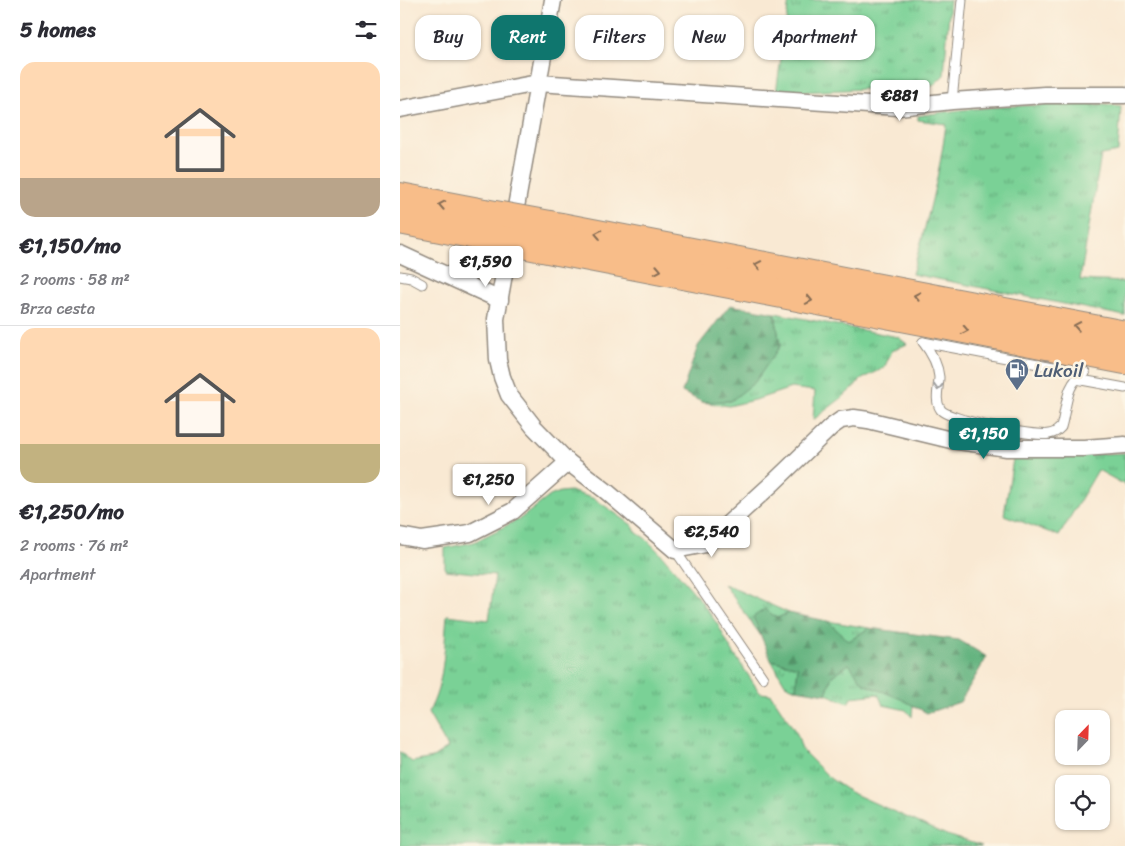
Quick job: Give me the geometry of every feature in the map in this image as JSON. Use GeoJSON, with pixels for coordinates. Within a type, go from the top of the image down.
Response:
{"type":"FeatureCollection","features":[{"type":"Feature","properties":{"kind":"highway"},"geometry":{"type":"LineString","coordinates":[[400,197],[480,224]]}},
{"type":"Feature","properties":{"kind":"highway"},"geometry":{"type":"LineString","coordinates":[[400,220],[480,224],[1125,335]]}},
{"type":"Feature","properties":{"kind":"highway"},"geometry":{"type":"LineString","coordinates":[[560,239],[865,311],[1125,360]]}},
{"type":"Feature","properties":{"kind":"highway"},"geometry":{"type":"LineString","coordinates":[[865,311],[879,325],[910,331],[919,336],[923,342]]}},
{"type":"Feature","properties":{"kind":"highway"},"geometry":{"type":"LineString","coordinates":[[1080,376],[1095,369],[1125,375]]}},
{"type":"Feature","properties":{"kind":"street"},"geometry":{"type":"LineString","coordinates":[[553,0],[496,319],[498,360],[509,394],[534,427],[568,462],[606,491],[675,550],[706,544],[774,482],[813,443],[841,420],[854,418],[868,420],[951,440],[1007,448],[1056,440],[1125,445]]}},
{"type":"Feature","properties":{"kind":"street"},"geometry":{"type":"LineString","coordinates":[[400,109],[538,83],[898,107],[1045,94],[1125,95]]}},
{"type":"Feature","properties":{"kind":"street"},"geometry":{"type":"LineString","coordinates":[[400,254],[500,300]]}},
{"type":"Feature","properties":{"kind":"street"},"geometry":{"type":"LineString","coordinates":[[400,536],[422,540],[470,533],[513,511],[568,462]]}},
{"type":"Feature","properties":{"kind":"lane"},"geometry":{"type":"LineString","coordinates":[[952,101],[962,0]]}},
{"type":"Feature","properties":{"kind":"lane"},"geometry":{"type":"LineString","coordinates":[[400,276],[411,278],[422,284]]}},
{"type":"Feature","properties":{"kind":"lane"},"geometry":{"type":"LineString","coordinates":[[923,342],[1080,376],[1125,388]]}},
{"type":"Feature","properties":{"kind":"lane"},"geometry":{"type":"LineString","coordinates":[[923,342],[933,358],[939,375],[937,399],[940,410],[948,415],[1000,428],[1043,435],[1056,440],[1070,390],[1080,376]]}},
{"type":"Feature","properties":{"kind":"lane"},"geometry":{"type":"LineString","coordinates":[[675,550],[763,678]]}},
{"type":"Feature","properties":{"kind":"green space"},"geometry":{"type":"Polygon","coordinates":[[[789,0],[950,0],[944,75],[933,86],[776,93],[781,60],[875,60],[875,15],[787,15],[789,0]]]}},
{"type":"Feature","properties":{"kind":"green space"},"geometry":{"type":"Polygon","coordinates":[[[1105,104],[1121,106],[1118,152],[1101,155],[1080,280],[1125,282],[1125,316],[912,274],[936,181],[946,124],[918,120],[918,116],[988,108],[1105,104]]]}},
{"type":"Feature","properties":{"kind":"green space"},"geometry":{"type":"Polygon","coordinates":[[[730,305],[775,313],[780,346],[755,382],[731,401],[702,402],[682,392],[698,346],[730,305]]]}},
{"type":"Feature","properties":{"kind":"green space"},"geometry":{"type":"Polygon","coordinates":[[[775,313],[898,337],[907,344],[892,351],[884,368],[862,379],[843,397],[813,420],[815,391],[791,388],[729,406],[702,402],[731,401],[780,346],[775,313]]]}},
{"type":"Feature","properties":{"kind":"green space"},"geometry":{"type":"Polygon","coordinates":[[[1014,453],[1125,453],[1125,485],[1098,470],[1059,536],[1004,515],[1014,453]]]}},
{"type":"Feature","properties":{"kind":"green space"},"geometry":{"type":"Polygon","coordinates":[[[570,491],[595,499],[632,525],[637,533],[660,553],[698,597],[718,625],[729,646],[760,693],[770,694],[774,699],[797,734],[802,750],[831,779],[850,792],[897,813],[949,836],[982,846],[400,846],[400,752],[412,762],[433,758],[448,748],[428,713],[434,702],[441,678],[447,615],[489,620],[495,575],[445,570],[445,548],[474,542],[521,518],[550,496],[570,491]]]}},
{"type":"Feature","properties":{"kind":"green space"},"geometry":{"type":"Polygon","coordinates":[[[724,584],[789,613],[777,618],[754,616],[761,636],[724,584]]]}},
{"type":"Feature","properties":{"kind":"green space"},"geometry":{"type":"Polygon","coordinates":[[[765,609],[777,618],[789,613],[827,621],[849,641],[869,628],[959,640],[987,657],[960,702],[927,713],[901,699],[864,684],[849,664],[832,676],[826,694],[796,689],[798,667],[771,660],[753,617],[765,609]]]}},
{"type":"Feature","properties":{"kind":"green space"},"geometry":{"type":"Polygon","coordinates":[[[827,621],[869,628],[849,641],[827,621]]]}},
{"type":"Feature","properties":{"kind":"green space"},"geometry":{"type":"Polygon","coordinates":[[[771,660],[798,667],[796,689],[785,684],[771,660]]]}},
{"type":"Feature","properties":{"kind":"green space"},"geometry":{"type":"Polygon","coordinates":[[[849,663],[913,705],[912,717],[906,710],[883,705],[878,694],[852,697],[848,703],[826,694],[832,676],[849,663]]]}},
{"type":"Feature","properties":{"kind":"place","name":"Lukoil"},"geometry":{"type":"Point","coordinates":[1017,391]}}]}
